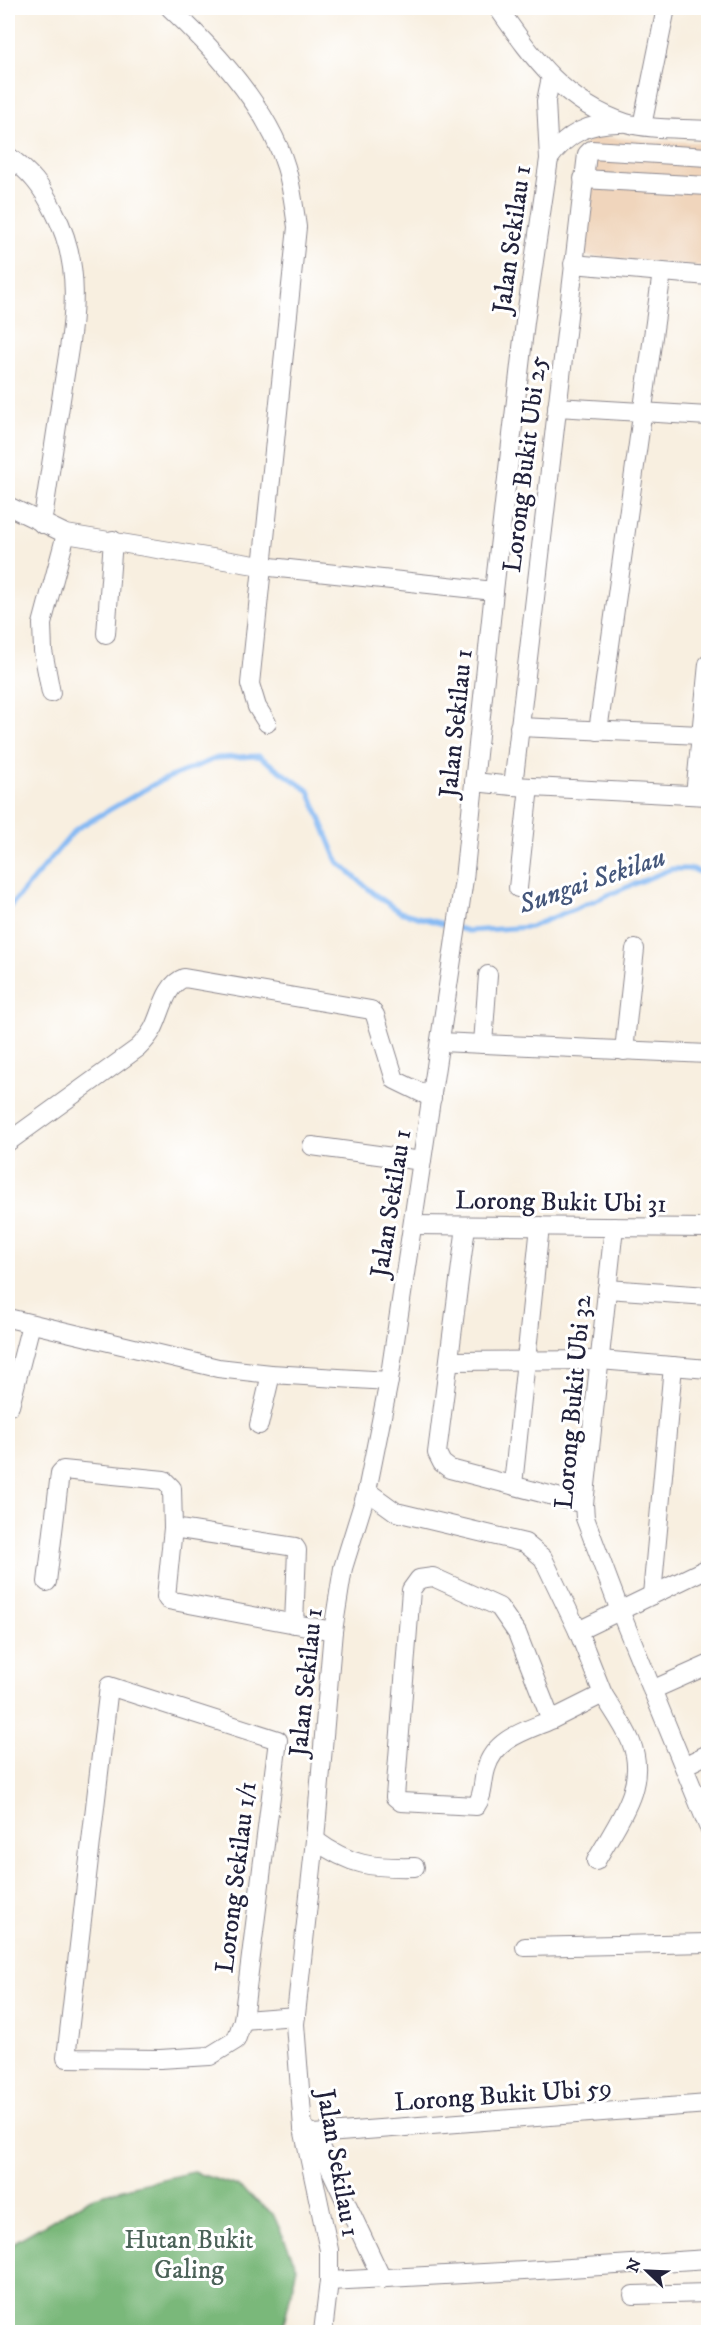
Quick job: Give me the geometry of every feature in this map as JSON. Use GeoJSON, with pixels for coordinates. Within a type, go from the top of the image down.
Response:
{"type":"FeatureCollection","features":[{"type":"Feature","properties":{"kind":"street"},"geometry":{"type":"LineString","coordinates":[[170,8],[198,34],[233,75],[275,138],[286,166],[297,226],[250,684],[256,707],[267,723]]}},
{"type":"Feature","properties":{"kind":"street"},"geometry":{"type":"LineString","coordinates":[[498,8],[545,70],[569,92],[587,103],[634,124]]}},
{"type":"Feature","properties":{"kind":"street"},"geometry":{"type":"LineString","coordinates":[[634,124],[666,8]]}},
{"type":"Feature","properties":{"kind":"street","name":"Jalan Sekilau 1"},"geometry":{"type":"LineString","coordinates":[[323,2332],[330,2281],[326,2232],[295,2036],[333,1631],[343,1568],[367,1491],[389,1381],[464,879],[525,322],[549,159],[545,70]]}},
{"type":"Feature","properties":{"kind":"street"},"geometry":{"type":"LineString","coordinates":[[549,159],[569,136],[596,124],[634,124],[708,130]]}},
{"type":"Feature","properties":{"kind":"street","name":"Lorong Bukit Ubi 25"},"geometry":{"type":"LineString","coordinates":[[518,888],[521,787],[519,727],[586,154],[591,150],[708,157]]}},
{"type":"Feature","properties":{"kind":"street"},"geometry":{"type":"LineString","coordinates":[[8,156],[26,169],[41,186],[61,224],[69,246],[74,273],[75,310],[42,524]]}},
{"type":"Feature","properties":{"kind":"street"},"geometry":{"type":"LineString","coordinates":[[583,179],[708,186]]}},
{"type":"Feature","properties":{"kind":"street"},"geometry":{"type":"LineString","coordinates":[[573,264],[708,276]]}},
{"type":"Feature","properties":{"kind":"street"},"geometry":{"type":"LineString","coordinates":[[598,731],[662,272]]}},
{"type":"Feature","properties":{"kind":"street"},"geometry":{"type":"LineString","coordinates":[[557,407],[708,416]]}},
{"type":"Feature","properties":{"kind":"street"},"geometry":{"type":"LineString","coordinates":[[8,506],[66,534],[261,566],[494,591]]}},
{"type":"Feature","properties":{"kind":"street"},"geometry":{"type":"LineString","coordinates":[[51,693],[43,651],[42,624],[66,534]]}},
{"type":"Feature","properties":{"kind":"street"},"geometry":{"type":"LineString","coordinates":[[106,634],[113,540]]}},
{"type":"Feature","properties":{"kind":"street"},"geometry":{"type":"LineString","coordinates":[[474,782],[521,787],[702,796],[701,735],[708,664]]}},
{"type":"Feature","properties":{"kind":"street"},"geometry":{"type":"LineString","coordinates":[[519,727],[701,735]]}},
{"type":"Feature","properties":{"kind":"street"},"geometry":{"type":"LineString","coordinates":[[624,1051],[635,949]]}},
{"type":"Feature","properties":{"kind":"street"},"geometry":{"type":"LineString","coordinates":[[483,1044],[488,975]]}},
{"type":"Feature","properties":{"kind":"street"},"geometry":{"type":"LineString","coordinates":[[8,1142],[138,1048],[153,1030],[172,986],[184,978],[371,1010],[375,1015],[395,1080],[432,1098]]}},
{"type":"Feature","properties":{"kind":"street"},"geometry":{"type":"LineString","coordinates":[[440,1042],[708,1054]]}},
{"type":"Feature","properties":{"kind":"street"},"geometry":{"type":"LineString","coordinates":[[312,1146],[422,1161]]}},
{"type":"Feature","properties":{"kind":"street","name":"Lorong Bukit Ubi 31"},"geometry":{"type":"LineString","coordinates":[[413,1225],[708,1228]]}},
{"type":"Feature","properties":{"kind":"street"},"geometry":{"type":"LineString","coordinates":[[466,1226],[437,1453],[442,1463],[450,1469],[584,1504]]}},
{"type":"Feature","properties":{"kind":"street"},"geometry":{"type":"LineString","coordinates":[[513,1485],[540,1227]]}},
{"type":"Feature","properties":{"kind":"street","name":"Lorong Bukit Ubi 32"},"geometry":{"type":"LineString","coordinates":[[614,1227],[584,1504],[585,1518],[620,1611],[708,1826]]}},
{"type":"Feature","properties":{"kind":"street"},"geometry":{"type":"LineString","coordinates":[[607,1289],[708,1296]]}},
{"type":"Feature","properties":{"kind":"street"},"geometry":{"type":"LineString","coordinates":[[8,1318],[218,1368],[272,1374],[389,1381]]}},
{"type":"Feature","properties":{"kind":"street"},"geometry":{"type":"LineString","coordinates":[[10,1406],[32,1324]]}},
{"type":"Feature","properties":{"kind":"street"},"geometry":{"type":"LineString","coordinates":[[449,1361],[600,1360],[708,1369]]}},
{"type":"Feature","properties":{"kind":"street"},"geometry":{"type":"LineString","coordinates":[[652,1595],[673,1366]]}},
{"type":"Feature","properties":{"kind":"street"},"geometry":{"type":"LineString","coordinates":[[259,1425],[272,1374]]}},
{"type":"Feature","properties":{"kind":"street"},"geometry":{"type":"LineString","coordinates":[[47,1582],[60,1473],[63,1470],[164,1480],[172,1488],[173,1528],[166,1596],[168,1600],[333,1631]]}},
{"type":"Feature","properties":{"kind":"street"},"geometry":{"type":"LineString","coordinates":[[367,1491],[396,1512],[525,1543],[543,1558],[578,1631],[603,1694],[631,1741],[638,1769],[633,1794],[596,1861]]}},
{"type":"Feature","properties":{"kind":"street"},"geometry":{"type":"LineString","coordinates":[[173,1528],[295,1547],[297,1550],[294,1624]]}},
{"type":"Feature","properties":{"kind":"street"},"geometry":{"type":"LineString","coordinates":[[578,1631],[708,1568]]}},
{"type":"Feature","properties":{"kind":"street"},"geometry":{"type":"LineString","coordinates":[[551,1720],[517,1633],[499,1607],[433,1577],[419,1579],[411,1590],[395,1797],[398,1800],[476,1806],[481,1797],[488,1761],[506,1739],[551,1720],[603,1694]]}},
{"type":"Feature","properties":{"kind":"street"},"geometry":{"type":"LineString","coordinates":[[652,1690],[708,1665]]}},
{"type":"Feature","properties":{"kind":"street","name":"Lorong Sekilau 1/1"},"geometry":{"type":"LineString","coordinates":[[109,1686],[278,1740],[243,2020],[236,2040],[210,2056],[160,2059],[66,2058],[109,1686]]}},
{"type":"Feature","properties":{"kind":"street"},"geometry":{"type":"LineString","coordinates":[[684,1766],[708,1754]]}},
{"type":"Feature","properties":{"kind":"street"},"geometry":{"type":"LineString","coordinates":[[315,1840],[333,1853],[353,1862],[379,1868],[415,1868]]}},
{"type":"Feature","properties":{"kind":"street"},"geometry":{"type":"LineString","coordinates":[[525,1947],[708,1943]]}},
{"type":"Feature","properties":{"kind":"street"},"geometry":{"type":"LineString","coordinates":[[243,2020],[296,2016]]}},
{"type":"Feature","properties":{"kind":"street","name":"Lorong Bukit Ubi 59"},"geometry":{"type":"LineString","coordinates":[[309,2131],[708,2104]]}},
{"type":"Feature","properties":{"kind":"street"},"geometry":{"type":"LineString","coordinates":[[309,2131],[382,2279]]}},
{"type":"Feature","properties":{"kind":"street"},"geometry":{"type":"LineString","coordinates":[[330,2281],[708,2259]]}},
{"type":"Feature","properties":{"kind":"street"},"geometry":{"type":"LineString","coordinates":[[633,2295],[708,2293]]}},
{"type":"Feature","properties":{"kind":"shaded area"},"geometry":{"type":"Polygon","coordinates":[[[593,137],[708,143],[708,268],[569,254],[582,147],[593,137]]]}},
{"type":"Feature","properties":{"kind":"green space","name":"Hutan Bukit Galing"},"geometry":{"type":"Polygon","coordinates":[[[193,2172],[237,2186],[273,2214],[297,2267],[282,2332],[8,2332],[8,2252],[16,2241],[91,2198],[193,2172]]]}},
{"type":"Feature","properties":{"kind":"waterway","name":"Sungai Sekilau"},"geometry":{"type":"LineString","coordinates":[[8,909],[76,829],[158,782],[217,758],[259,756],[309,791],[338,862],[373,893],[400,912],[468,931],[530,927],[671,869],[693,869],[708,877]]}}]}
